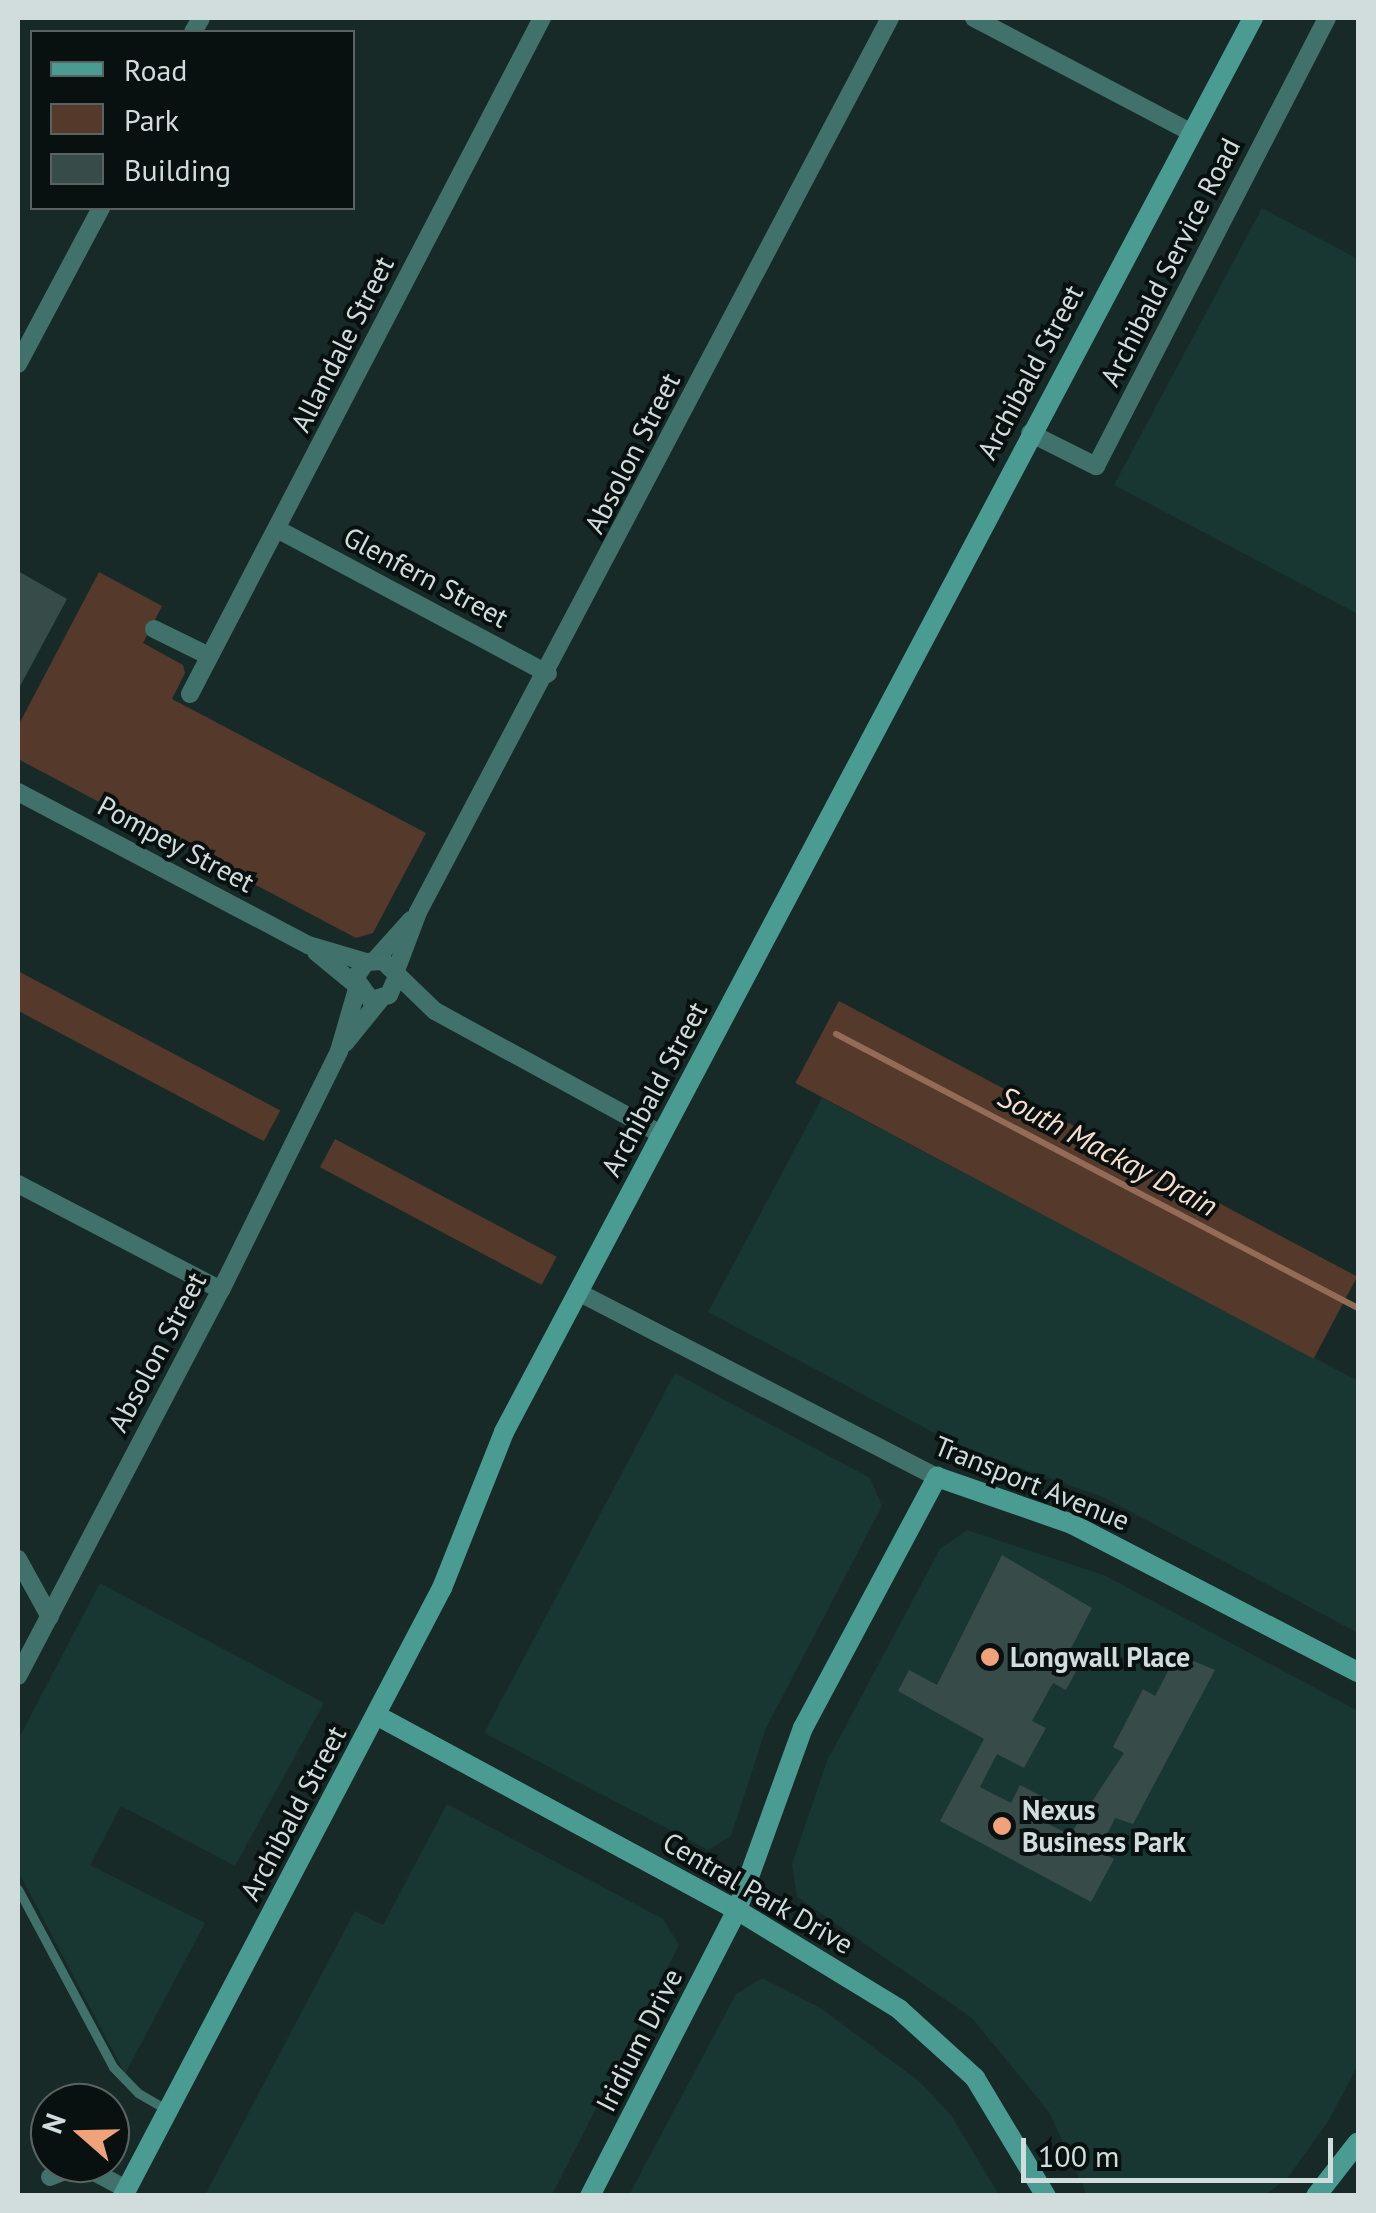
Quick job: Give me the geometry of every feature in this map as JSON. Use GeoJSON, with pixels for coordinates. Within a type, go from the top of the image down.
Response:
{"type":"FeatureCollection","features":[{"type":"Feature","properties":{"kind":"street","name":"Allandale Street"},"geometry":{"type":"LineString","coordinates":[[190,694],[542,18]]}},
{"type":"Feature","properties":{"kind":"street","name":"Absolon Street"},"geometry":{"type":"LineString","coordinates":[[339,1051],[382,999],[395,976],[418,912],[548,674],[890,18]]}},
{"type":"Feature","properties":{"kind":"street"},"geometry":{"type":"LineString","coordinates":[[974,18],[1188,132]]}},
{"type":"Feature","properties":{"kind":"street","name":"Archibald Street"},"geometry":{"type":"LineString","coordinates":[[124,2192],[442,1588],[504,1432],[1188,132],[1253,18]]}},
{"type":"Feature","properties":{"kind":"street","name":"Archibald Service Road"},"geometry":{"type":"LineString","coordinates":[[1030,432],[1096,466],[1327,18]]}},
{"type":"Feature","properties":{"kind":"street"},"geometry":{"type":"LineString","coordinates":[[18,364],[99,210]]}},
{"type":"Feature","properties":{"kind":"street","name":"Glenfern Street"},"geometry":{"type":"LineString","coordinates":[[277,529],[548,674]]}},
{"type":"Feature","properties":{"kind":"street"},"geometry":{"type":"LineString","coordinates":[[154,629],[209,656]]}},
{"type":"Feature","properties":{"kind":"street","name":"Pompey Street"},"geometry":{"type":"LineString","coordinates":[[18,792],[308,945],[370,961],[395,976]]}},
{"type":"Feature","properties":{"kind":"street","name":"Absolon Street"},"geometry":{"type":"LineString","coordinates":[[18,1676],[221,1290],[339,1051],[356,987],[370,961],[418,912]]}},
{"type":"Feature","properties":{"kind":"street","name":"Pompey Street"},"geometry":{"type":"LineString","coordinates":[[308,945],[356,987],[382,999]]}},
{"type":"Feature","properties":{"kind":"street"},"geometry":{"type":"LineString","coordinates":[[395,976],[435,1010],[661,1134]]}},
{"type":"Feature","properties":{"kind":"street"},"geometry":{"type":"LineString","coordinates":[[382,999],[435,1010]]}},
{"type":"Feature","properties":{"kind":"street"},"geometry":{"type":"LineString","coordinates":[[18,1184],[221,1290]]}},
{"type":"Feature","properties":{"kind":"street","name":"Transport Avenue"},"geometry":{"type":"LineString","coordinates":[[578,1292],[936,1478],[1072,1524],[1358,1672]]}},
{"type":"Feature","properties":{"kind":"street"},"geometry":{"type":"LineString","coordinates":[[738,1910],[803,1728],[936,1478]]}},
{"type":"Feature","properties":{"kind":"street"},"geometry":{"type":"LineString","coordinates":[[18,1559],[50,1617]]}},
{"type":"Feature","properties":{"kind":"street","name":"Central Park Drive"},"geometry":{"type":"LineString","coordinates":[[376,1715],[738,1910],[899,2010],[975,2078],[1046,2196]]}},
{"type":"Feature","properties":{"kind":"street","name":"Iridium Drive"},"geometry":{"type":"LineString","coordinates":[[590,2196],[738,1910]]}},
{"type":"Feature","properties":{"kind":"street"},"geometry":{"type":"LineString","coordinates":[[1316,2196],[1358,2142]]}},
{"type":"Feature","properties":{"kind":"lane"},"geometry":{"type":"LineString","coordinates":[[18,1889],[113,2068],[138,2093],[168,2110]]}},
{"type":"Feature","properties":{"kind":"shaded area"},"geometry":{"type":"Polygon","coordinates":[[[1262,208],[1358,259],[1358,614],[1114,485],[1262,208]]]}},
{"type":"Feature","properties":{"kind":"shaded area"},"geometry":{"type":"Polygon","coordinates":[[[822,1098],[1358,1381],[1358,1633],[1105,1498],[957,1445],[708,1312],[822,1098]]]}},
{"type":"Feature","properties":{"kind":"shaded area"},"geometry":{"type":"Polygon","coordinates":[[[675,1373],[870,1478],[882,1506],[766,1728],[731,1836],[708,1850],[484,1733],[675,1373]]]}},
{"type":"Feature","properties":{"kind":"shaded area"},"geometry":{"type":"Polygon","coordinates":[[[967,1530],[1106,1576],[1358,1711],[1358,2065],[1329,2120],[1289,2176],[1266,2195],[1087,2195],[1049,2112],[972,2018],[797,1897],[792,1864],[827,1761],[940,1549],[967,1530]]]}},
{"type":"Feature","properties":{"kind":"shaded area"},"geometry":{"type":"Polygon","coordinates":[[[100,1583],[324,1703],[235,1866],[121,1806],[90,1865],[205,1923],[125,2074],[18,1871],[18,1740],[100,1583]]]}},
{"type":"Feature","properties":{"kind":"shaded area"},"geometry":{"type":"Polygon","coordinates":[[[447,1804],[663,1919],[679,1945],[552,2195],[205,2195],[355,1911],[383,1925],[447,1804]]]}},
{"type":"Feature","properties":{"kind":"shaded area"},"geometry":{"type":"Polygon","coordinates":[[[762,1978],[819,2007],[919,2081],[951,2115],[999,2195],[629,2195],[736,1994],[762,1978]]]}},
{"type":"Feature","properties":{"kind":"green space"},"geometry":{"type":"Polygon","coordinates":[[[99,572],[162,606],[143,643],[183,665],[185,673],[172,699],[426,833],[373,933],[356,938],[18,759],[18,726],[99,572]]]}},
{"type":"Feature","properties":{"kind":"green space"},"geometry":{"type":"Polygon","coordinates":[[[18,971],[280,1110],[264,1141],[18,1011],[18,971]]]}},
{"type":"Feature","properties":{"kind":"green space"},"geometry":{"type":"Polygon","coordinates":[[[839,1001],[1357,1277],[1314,1359],[795,1083],[839,1001]]]}},
{"type":"Feature","properties":{"kind":"green space"},"geometry":{"type":"Polygon","coordinates":[[[335,1139],[557,1257],[542,1285],[320,1167],[335,1139]]]}},
{"type":"Feature","properties":{"kind":"building"},"geometry":{"type":"Polygon","coordinates":[[[18,571],[67,599],[18,690],[18,571]]]}},
{"type":"Feature","properties":{"kind":"building"},"geometry":{"type":"Polygon","coordinates":[[[1002,1555],[1092,1608],[1068,1654],[1081,1662],[1066,1690],[1053,1683],[1032,1721],[1046,1728],[1024,1768],[997,1754],[980,1787],[1011,1803],[1020,1785],[1049,1800],[1039,1819],[1070,1835],[1124,1753],[1113,1747],[1143,1689],[1155,1696],[1177,1654],[1215,1670],[1133,1824],[1115,1818],[1099,1851],[1114,1859],[1091,1902],[940,1821],[984,1739],[898,1691],[909,1670],[937,1685],[1002,1555]]]}},
{"type":"Feature","properties":{"kind":"waterway","name":"South Mackay Drain"},"geometry":{"type":"LineString","coordinates":[[836,1034],[1358,1308]]}},
{"type":"Feature","properties":{"kind":"place","name":"Longwall Place"},"geometry":{"type":"Point","coordinates":[990,1657]}},
{"type":"Feature","properties":{"kind":"place","name":"Nexus Business Park"},"geometry":{"type":"Point","coordinates":[1002,1826]}}]}
